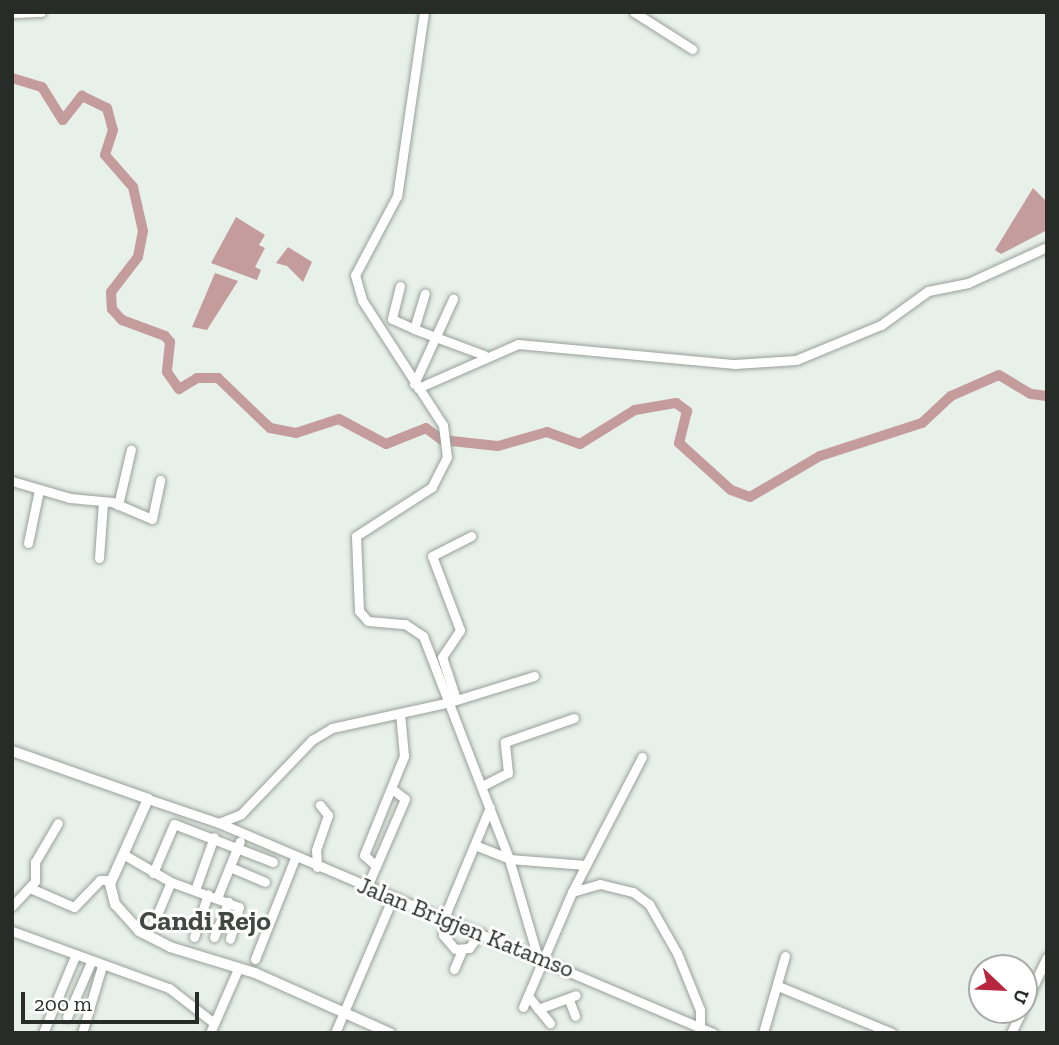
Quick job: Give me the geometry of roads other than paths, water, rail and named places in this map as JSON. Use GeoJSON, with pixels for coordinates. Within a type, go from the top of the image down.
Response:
{"type":"FeatureCollection","features":[{"type":"Feature","properties":{"kind":"main road"},"geometry":{"type":"LineString","coordinates":[[12,751],[148,799],[110,880],[115,904],[150,939],[238,969],[341,1015],[390,1033]]}},
{"type":"Feature","properties":{"kind":"street"},"geometry":{"type":"LineString","coordinates":[[12,13],[41,12]]}},
{"type":"Feature","properties":{"kind":"street"},"geometry":{"type":"LineString","coordinates":[[424,12],[397,196],[355,275],[362,300],[443,425],[447,457],[432,487],[364,527],[352,545],[360,616],[418,630],[453,701]]}},
{"type":"Feature","properties":{"kind":"street"},"geometry":{"type":"LineString","coordinates":[[634,12],[692,50]]}},
{"type":"Feature","properties":{"kind":"street"},"geometry":{"type":"LineString","coordinates":[[416,386],[484,355],[518,344],[735,364],[796,360],[881,325],[928,291],[968,283],[1047,247]]}},
{"type":"Feature","properties":{"kind":"street"},"geometry":{"type":"LineString","coordinates":[[400,286],[392,319],[484,355]]}},
{"type":"Feature","properties":{"kind":"street"},"geometry":{"type":"LineString","coordinates":[[414,329],[425,295]]}},
{"type":"Feature","properties":{"kind":"street"},"geometry":{"type":"LineString","coordinates":[[416,386],[453,299]]}},
{"type":"Feature","properties":{"kind":"street"},"geometry":{"type":"LineString","coordinates":[[118,505],[131,449]]}},
{"type":"Feature","properties":{"kind":"street"},"geometry":{"type":"LineString","coordinates":[[12,481],[39,490],[118,505],[152,519],[160,480]]}},
{"type":"Feature","properties":{"kind":"street"},"geometry":{"type":"LineString","coordinates":[[27,543],[39,490]]}},
{"type":"Feature","properties":{"kind":"street"},"geometry":{"type":"LineString","coordinates":[[99,558],[103,502]]}},
{"type":"Feature","properties":{"kind":"street"},"geometry":{"type":"LineString","coordinates":[[471,536],[432,556],[460,630],[442,657],[453,701],[540,956]]}},
{"type":"Feature","properties":{"kind":"street"},"geometry":{"type":"LineString","coordinates":[[219,823],[241,814],[322,732],[453,701],[534,676]]}},
{"type":"Feature","properties":{"kind":"street"},"geometry":{"type":"LineString","coordinates":[[376,866],[364,855],[404,756],[400,713]]}},
{"type":"Feature","properties":{"kind":"street"},"geometry":{"type":"LineString","coordinates":[[482,786],[508,773],[505,742],[574,718]]}},
{"type":"Feature","properties":{"kind":"street"},"geometry":{"type":"LineString","coordinates":[[523,1007],[540,956],[642,757]]}},
{"type":"Feature","properties":{"kind":"street"},"geometry":{"type":"LineString","coordinates":[[367,887],[405,799],[392,789]]}},
{"type":"Feature","properties":{"kind":"street","name":"Jalan Brigjen Katamso"},"geometry":{"type":"LineString","coordinates":[[148,799],[219,823],[295,858],[540,956],[713,1033]]}},
{"type":"Feature","properties":{"kind":"street"},"geometry":{"type":"LineString","coordinates":[[317,867],[316,850],[328,815],[320,805]]}},
{"type":"Feature","properties":{"kind":"street"},"geometry":{"type":"LineString","coordinates":[[462,950],[444,940],[445,918],[490,807]]}},
{"type":"Feature","properties":{"kind":"street"},"geometry":{"type":"LineString","coordinates":[[12,906],[37,878],[36,862],[58,823]]}},
{"type":"Feature","properties":{"kind":"street"},"geometry":{"type":"LineString","coordinates":[[153,873],[173,825],[214,837],[273,862]]}},
{"type":"Feature","properties":{"kind":"street"},"geometry":{"type":"LineString","coordinates":[[194,937],[212,896],[230,867],[243,834]]}},
{"type":"Feature","properties":{"kind":"street"},"geometry":{"type":"LineString","coordinates":[[195,890],[214,837]]}},
{"type":"Feature","properties":{"kind":"street"},"geometry":{"type":"LineString","coordinates":[[475,845],[509,859],[585,866],[600,884]]}},
{"type":"Feature","properties":{"kind":"street"},"geometry":{"type":"LineString","coordinates":[[123,854],[171,882],[241,909],[230,939]]}},
{"type":"Feature","properties":{"kind":"street"},"geometry":{"type":"LineString","coordinates":[[255,959],[295,858]]}},
{"type":"Feature","properties":{"kind":"street"},"geometry":{"type":"LineString","coordinates":[[230,867],[265,882]]}},
{"type":"Feature","properties":{"kind":"street"},"geometry":{"type":"LineString","coordinates":[[30,888],[74,907],[100,880],[110,880]]}},
{"type":"Feature","properties":{"kind":"street"},"geometry":{"type":"LineString","coordinates":[[156,917],[171,882]]}},
{"type":"Feature","properties":{"kind":"street"},"geometry":{"type":"LineString","coordinates":[[572,892],[600,884],[633,892],[656,911],[700,1010],[700,1025]]}},
{"type":"Feature","properties":{"kind":"street"},"geometry":{"type":"LineString","coordinates":[[335,1033],[393,897]]}},
{"type":"Feature","properties":{"kind":"street"},"geometry":{"type":"LineString","coordinates":[[214,937],[228,902]]}},
{"type":"Feature","properties":{"kind":"street"},"geometry":{"type":"LineString","coordinates":[[12,931],[102,966],[169,988],[212,1028],[238,969]]}},
{"type":"Feature","properties":{"kind":"street"},"geometry":{"type":"LineString","coordinates":[[454,969],[462,950],[480,933]]}},
{"type":"Feature","properties":{"kind":"street"},"geometry":{"type":"LineString","coordinates":[[43,1033],[75,956]]}},
{"type":"Feature","properties":{"kind":"street"},"geometry":{"type":"LineString","coordinates":[[763,1033],[785,956]]}},
{"type":"Feature","properties":{"kind":"street"},"geometry":{"type":"LineString","coordinates":[[1038,976],[1047,957]]}},
{"type":"Feature","properties":{"kind":"street"},"geometry":{"type":"LineString","coordinates":[[67,1017],[91,962]]}},
{"type":"Feature","properties":{"kind":"street"},"geometry":{"type":"LineString","coordinates":[[82,1033],[102,966]]}},
{"type":"Feature","properties":{"kind":"street"},"geometry":{"type":"LineString","coordinates":[[778,986],[892,1033]]}},
{"type":"Feature","properties":{"kind":"street"},"geometry":{"type":"LineString","coordinates":[[528,996],[550,1023]]}},
{"type":"Feature","properties":{"kind":"street"},"geometry":{"type":"LineString","coordinates":[[538,1009],[572,998],[575,1016]]}},
{"type":"Feature","properties":{"kind":"waterway"},"geometry":{"type":"LineString","coordinates":[[12,78],[42,87],[63,120],[82,96],[107,108],[113,130],[105,155],[133,187],[143,231],[138,257],[111,292],[112,309],[122,320],[165,336],[170,342],[167,372],[179,389],[197,378],[218,378],[270,428],[296,433],[339,419],[386,444],[426,428],[442,440],[498,446],[547,432],[580,444],[635,410],[676,403],[687,411],[679,443],[731,490],[750,497],[820,456],[922,423],[951,396],[999,375],[1031,394],[1047,396]]}},
{"type":"Feature","properties":{"kind":"district","name":"Candi Rejo"},"geometry":{"type":"Point","coordinates":[205,921]}}]}
